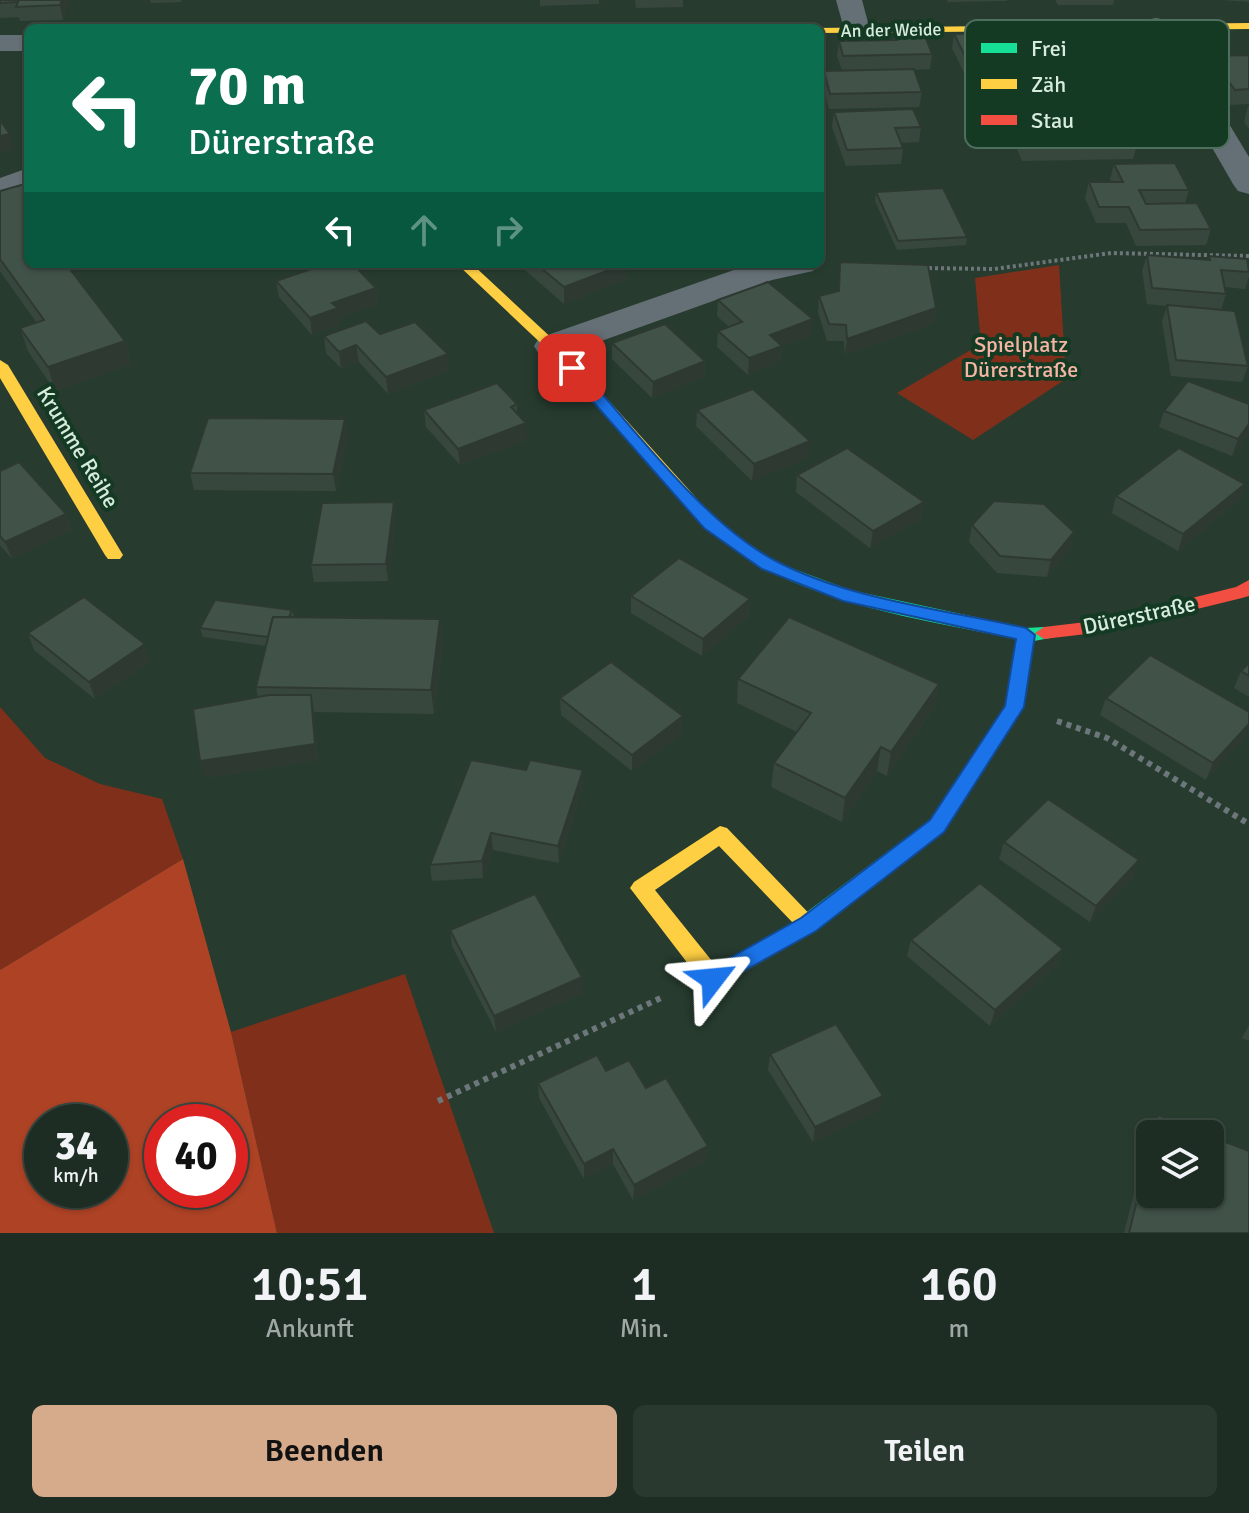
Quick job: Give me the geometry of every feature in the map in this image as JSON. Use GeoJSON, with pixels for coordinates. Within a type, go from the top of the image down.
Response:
{"type":"FeatureCollection","features":[{"type":"Feature","properties":{"kind":"street"},"geometry":{"type":"LineString","coordinates":[[849,0],[856,30]]}},
{"type":"Feature","properties":{"kind":"street","name":"An der Weide"},"geometry":{"type":"LineString","coordinates":[[824,30],[965,29]]}},
{"type":"Feature","properties":{"kind":"street"},"geometry":{"type":"LineString","coordinates":[[0,43],[24,43]]}},
{"type":"Feature","properties":{"kind":"street"},"geometry":{"type":"LineString","coordinates":[[1228,148],[1249,184]]}},
{"type":"Feature","properties":{"kind":"street"},"geometry":{"type":"LineString","coordinates":[[0,189],[24,180]]}},
{"type":"Feature","properties":{"kind":"street","name":"Dürerstraße"},"geometry":{"type":"LineString","coordinates":[[468,268],[552,346],[710,524],[768,565],[843,594],[1026,635],[1103,626],[1242,592],[1249,586]]}},
{"type":"Feature","properties":{"kind":"street"},"geometry":{"type":"LineString","coordinates":[[552,346],[763,268]]}},
{"type":"Feature","properties":{"kind":"street","name":"Krumme Reihe"},"geometry":{"type":"LineString","coordinates":[[0,365],[114,555]]}},
{"type":"Feature","properties":{"kind":"street"},"geometry":{"type":"LineString","coordinates":[[809,925],[720,834],[641,888],[713,979],[809,925],[937,826],[1014,707],[1026,635]]}},
{"type":"Feature","properties":{"kind":"path"},"geometry":{"type":"LineString","coordinates":[[919,268],[994,269],[1111,253],[1249,256]]}},
{"type":"Feature","properties":{"kind":"path"},"geometry":{"type":"LineString","coordinates":[[1014,707],[1107,738],[1249,824]]}},
{"type":"Feature","properties":{"kind":"path"},"geometry":{"type":"LineString","coordinates":[[438,1101],[669,994],[713,979]]}},
{"type":"Feature","properties":{"kind":"green space","name":"Spielplatz Dürerstraße"},"geometry":{"type":"Polygon","coordinates":[[[1059,265],[1066,379],[973,440],[897,393],[981,344],[975,278],[1059,265]]]}},
{"type":"Feature","properties":{"kind":"green space"},"geometry":{"type":"Polygon","coordinates":[[[0,707],[45,758],[100,784],[162,799],[183,859],[0,970],[0,707]]]}},
{"type":"Feature","properties":{"kind":"green space"},"geometry":{"type":"Polygon","coordinates":[[[405,974],[494,1233],[277,1233],[231,1032],[405,974]]]}},
{"type":"Feature","properties":{"kind":"shaded area"},"geometry":{"type":"Polygon","coordinates":[[[183,859],[247,1104],[144,1104],[144,1208],[248,1208],[248,1106],[277,1233],[0,1233],[0,970],[183,859]]]}},
{"type":"Feature","properties":{"kind":"building"},"geometry":{"type":"Polygon","coordinates":[[[0,0],[62,0],[60,5],[16,7],[18,2],[0,3],[0,0]]]}},
{"type":"Feature","properties":{"kind":"building"},"geometry":{"type":"Polygon","coordinates":[[[924,33],[932,54],[843,56],[839,41],[897,40],[894,34],[924,33]]]}},
{"type":"Feature","properties":{"kind":"building"},"geometry":{"type":"Polygon","coordinates":[[[954,34],[965,34],[965,56],[954,34]]]}},
{"type":"Feature","properties":{"kind":"building"},"geometry":{"type":"Polygon","coordinates":[[[1249,55],[1249,89],[1235,90],[1229,82],[1229,56],[1249,55]]]}},
{"type":"Feature","properties":{"kind":"building"},"geometry":{"type":"Polygon","coordinates":[[[914,69],[922,92],[830,94],[824,71],[914,69]]]}},
{"type":"Feature","properties":{"kind":"building"},"geometry":{"type":"Polygon","coordinates":[[[913,109],[921,127],[895,128],[903,148],[847,150],[834,112],[913,109]]]}},
{"type":"Feature","properties":{"kind":"building"},"geometry":{"type":"Polygon","coordinates":[[[0,120],[10,134],[0,136],[0,120]]]}},
{"type":"Feature","properties":{"kind":"building"},"geometry":{"type":"Polygon","coordinates":[[[1175,163],[1189,190],[1139,190],[1146,204],[1197,203],[1211,229],[1140,230],[1129,207],[1099,207],[1089,182],[1123,182],[1114,164],[1175,163]]]}},
{"type":"Feature","properties":{"kind":"building"},"geometry":{"type":"Polygon","coordinates":[[[24,184],[24,268],[69,268],[125,341],[48,367],[20,328],[44,320],[0,259],[0,191],[24,184]]]}},
{"type":"Feature","properties":{"kind":"building"},"geometry":{"type":"Polygon","coordinates":[[[943,188],[967,237],[898,241],[876,192],[943,188]]]}},
{"type":"Feature","properties":{"kind":"building"},"geometry":{"type":"Polygon","coordinates":[[[1147,255],[1210,260],[1209,256],[1247,259],[1249,272],[1221,270],[1226,294],[1152,288],[1147,255]]]}},
{"type":"Feature","properties":{"kind":"building"},"geometry":{"type":"Polygon","coordinates":[[[840,262],[928,265],[936,308],[847,339],[846,325],[829,324],[819,296],[839,291],[840,262]]]}},
{"type":"Feature","properties":{"kind":"building"},"geometry":{"type":"Polygon","coordinates":[[[314,268],[357,268],[376,288],[332,303],[338,308],[310,318],[276,281],[314,268]]]}},
{"type":"Feature","properties":{"kind":"building"},"geometry":{"type":"Polygon","coordinates":[[[541,268],[614,268],[564,287],[541,268]]]}},
{"type":"Feature","properties":{"kind":"building"},"geometry":{"type":"Polygon","coordinates":[[[768,282],[813,319],[770,335],[782,346],[749,358],[718,331],[742,322],[718,300],[768,282]]]}},
{"type":"Feature","properties":{"kind":"building"},"geometry":{"type":"Polygon","coordinates":[[[1167,305],[1235,311],[1248,366],[1176,360],[1167,305]]]}},
{"type":"Feature","properties":{"kind":"building"},"geometry":{"type":"Polygon","coordinates":[[[366,321],[380,334],[415,322],[448,354],[386,377],[356,345],[339,352],[324,336],[366,321]]]}},
{"type":"Feature","properties":{"kind":"building"},"geometry":{"type":"Polygon","coordinates":[[[665,324],[705,361],[653,382],[612,343],[665,324]]]}},
{"type":"Feature","properties":{"kind":"building"},"geometry":{"type":"Polygon","coordinates":[[[1188,381],[1249,404],[1249,424],[1238,439],[1164,411],[1188,381]]]}},
{"type":"Feature","properties":{"kind":"building"},"geometry":{"type":"Polygon","coordinates":[[[497,383],[517,404],[511,407],[526,423],[458,449],[424,410],[497,383]]]}},
{"type":"Feature","properties":{"kind":"building"},"geometry":{"type":"Polygon","coordinates":[[[753,389],[810,441],[754,464],[697,410],[753,389]]]}},
{"type":"Feature","properties":{"kind":"building"},"geometry":{"type":"Polygon","coordinates":[[[208,418],[345,419],[333,474],[190,473],[208,418]]]}},
{"type":"Feature","properties":{"kind":"building"},"geometry":{"type":"Polygon","coordinates":[[[847,448],[924,502],[873,531],[797,475],[847,448]]]}},
{"type":"Feature","properties":{"kind":"building"},"geometry":{"type":"Polygon","coordinates":[[[1179,448],[1245,484],[1183,534],[1116,496],[1179,448]]]}},
{"type":"Feature","properties":{"kind":"building"},"geometry":{"type":"Polygon","coordinates":[[[19,462],[66,514],[5,542],[0,536],[0,471],[19,462]]]}},
{"type":"Feature","properties":{"kind":"building"},"geometry":{"type":"Polygon","coordinates":[[[994,501],[1044,504],[1074,532],[1051,560],[1000,556],[972,525],[994,501]]]}},
{"type":"Feature","properties":{"kind":"building"},"geometry":{"type":"Polygon","coordinates":[[[394,502],[386,564],[311,565],[322,503],[394,502]]]}},
{"type":"Feature","properties":{"kind":"building"},"geometry":{"type":"Polygon","coordinates":[[[679,558],[750,599],[703,639],[631,596],[679,558]]]}},
{"type":"Feature","properties":{"kind":"building"},"geometry":{"type":"Polygon","coordinates":[[[84,597],[145,644],[89,682],[28,633],[84,597]]]}},
{"type":"Feature","properties":{"kind":"building"},"geometry":{"type":"Polygon","coordinates":[[[215,600],[292,610],[289,617],[273,617],[268,637],[200,628],[215,600]]]}},
{"type":"Feature","properties":{"kind":"building"},"geometry":{"type":"Polygon","coordinates":[[[273,617],[440,619],[431,690],[256,687],[273,617]]]}},
{"type":"Feature","properties":{"kind":"building"},"geometry":{"type":"Polygon","coordinates":[[[789,617],[939,684],[891,752],[881,747],[845,798],[774,763],[811,713],[738,679],[789,617]]]}},
{"type":"Feature","properties":{"kind":"building"},"geometry":{"type":"Polygon","coordinates":[[[1150,655],[1249,712],[1249,724],[1213,763],[1106,698],[1150,655]]]}},
{"type":"Feature","properties":{"kind":"building"},"geometry":{"type":"Polygon","coordinates":[[[611,662],[683,716],[632,755],[560,698],[611,662]]]}},
{"type":"Feature","properties":{"kind":"building"},"geometry":{"type":"Polygon","coordinates":[[[1249,663],[1249,676],[1241,671],[1249,663]]]}},
{"type":"Feature","properties":{"kind":"building"},"geometry":{"type":"Polygon","coordinates":[[[269,695],[311,695],[315,744],[200,761],[193,709],[269,695]]]}},
{"type":"Feature","properties":{"kind":"building"},"geometry":{"type":"Polygon","coordinates":[[[471,760],[526,770],[530,760],[583,770],[558,846],[491,833],[482,861],[430,865],[471,760]]]}},
{"type":"Feature","properties":{"kind":"building"},"geometry":{"type":"Polygon","coordinates":[[[1048,799],[1139,860],[1096,906],[1004,842],[1048,799]]]}},
{"type":"Feature","properties":{"kind":"building"},"geometry":{"type":"Polygon","coordinates":[[[980,883],[1063,949],[995,1010],[911,940],[980,883]]]}},
{"type":"Feature","properties":{"kind":"building"},"geometry":{"type":"Polygon","coordinates":[[[535,894],[582,977],[494,1016],[450,930],[535,894]]]}},
{"type":"Feature","properties":{"kind":"building"},"geometry":{"type":"Polygon","coordinates":[[[836,1024],[883,1096],[815,1127],[770,1054],[836,1024]]]}},
{"type":"Feature","properties":{"kind":"building"},"geometry":{"type":"Polygon","coordinates":[[[597,1055],[606,1071],[629,1060],[646,1088],[666,1078],[708,1146],[634,1185],[613,1149],[584,1164],[538,1083],[597,1055]]]}},
{"type":"Feature","properties":{"kind":"building"},"geometry":{"type":"Polygon","coordinates":[[[1224,1141],[1249,1151],[1249,1233],[1129,1233],[1136,1205],[1136,1208],[1224,1208],[1224,1141]]]}},
{"type":"Feature","properties":{"kind":"traffic: fast"},"geometry":{"type":"LineString","coordinates":[[753,555],[780,571],[812,584],[884,605],[1026,635],[1044,633]]}},
{"type":"Feature","properties":{"kind":"traffic: fast"},"geometry":{"type":"LineString","coordinates":[[796,932],[937,826],[1014,707],[1026,635]]}},
{"type":"Feature","properties":{"kind":"traffic: slow"},"geometry":{"type":"LineString","coordinates":[[1229,26],[1249,26]]}},
{"type":"Feature","properties":{"kind":"traffic: slow"},"geometry":{"type":"LineString","coordinates":[[824,30],[965,29]]}},
{"type":"Feature","properties":{"kind":"traffic: slow"},"geometry":{"type":"LineString","coordinates":[[468,268],[552,346],[710,524],[753,555]]}},
{"type":"Feature","properties":{"kind":"traffic: slow"},"geometry":{"type":"LineString","coordinates":[[0,365],[114,555]]}},
{"type":"Feature","properties":{"kind":"traffic: slow"},"geometry":{"type":"LineString","coordinates":[[796,932],[713,979],[641,888],[720,834],[809,925]]}},
{"type":"Feature","properties":{"kind":"traffic: jam"},"geometry":{"type":"LineString","coordinates":[[1044,633],[1103,626],[1242,592],[1249,586]]}},
{"type":"Feature","properties":{"kind":"route"},"geometry":{"type":"LineString","coordinates":[[572,368],[710,524],[768,565],[843,594],[1026,635],[1014,707],[937,826],[809,925],[713,979]]}}]}
